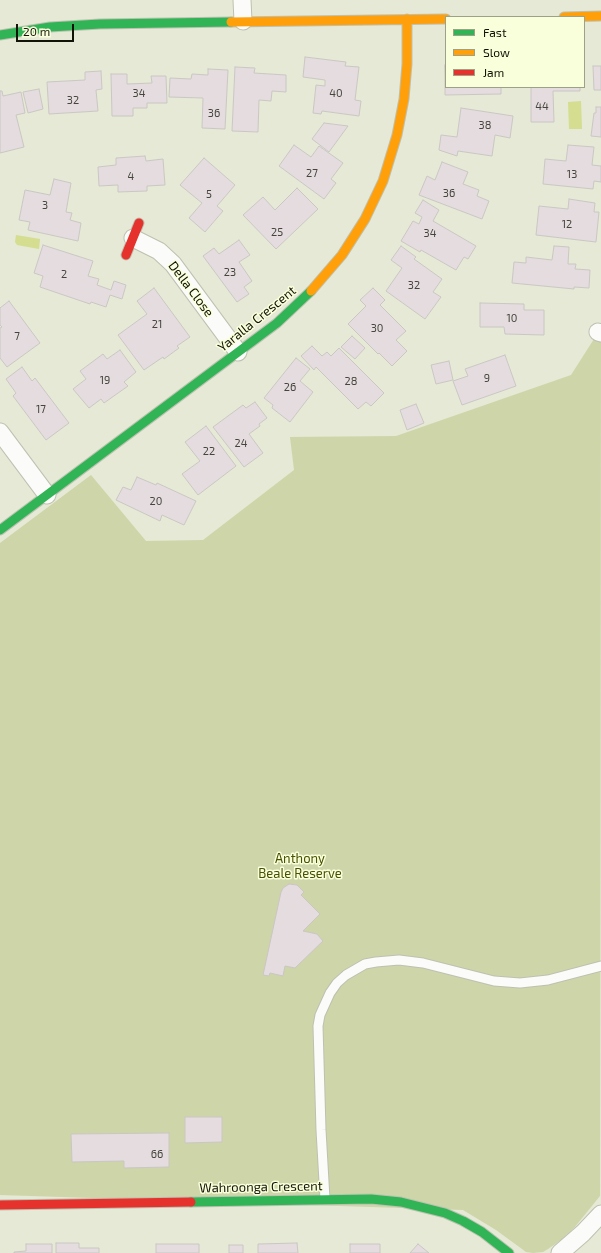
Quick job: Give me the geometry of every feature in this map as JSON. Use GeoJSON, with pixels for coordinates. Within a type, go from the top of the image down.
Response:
{"type":"FeatureCollection","features":[{"type":"Feature","properties":{"kind":"street"},"geometry":{"type":"LineString","coordinates":[[242,0],[243,21]]}},
{"type":"Feature","properties":{"kind":"street"},"geometry":{"type":"LineString","coordinates":[[585,16],[601,16]]}},
{"type":"Feature","properties":{"kind":"street","name":"Yaralla Crescent"},"geometry":{"type":"LineString","coordinates":[[0,530],[291,311],[317,285],[342,255],[353,239],[375,200],[390,160],[401,116],[406,81],[407,19]]}},
{"type":"Feature","properties":{"kind":"street"},"geometry":{"type":"LineString","coordinates":[[0,35],[44,28],[81,25],[243,21],[445,19]]}},
{"type":"Feature","properties":{"kind":"street"},"geometry":{"type":"LineString","coordinates":[[126,255],[136,230]]}},
{"type":"Feature","properties":{"kind":"street","name":"Della Close"},"geometry":{"type":"LineString","coordinates":[[136,230],[173,264],[238,352]]}},
{"type":"Feature","properties":{"kind":"street"},"geometry":{"type":"LineString","coordinates":[[0,432],[47,495]]}},
{"type":"Feature","properties":{"kind":"street","name":"Wahroonga Crescent"},"geometry":{"type":"LineString","coordinates":[[0,1205],[371,1199],[401,1202],[445,1213],[482,1232],[509,1253]]}},
{"type":"Feature","properties":{"kind":"street"},"geometry":{"type":"LineString","coordinates":[[560,1253],[583,1233],[601,1214]]}},
{"type":"Feature","properties":{"kind":"lane"},"geometry":{"type":"LineString","coordinates":[[325,1199],[321,1130],[318,1026],[320,1015],[330,993],[337,983],[346,975],[361,966],[376,962],[405,961],[423,963],[494,982],[520,983],[548,980],[601,966]]}},
{"type":"Feature","properties":{"kind":"green space","name":"Anthony Beale Reserve"},"geometry":{"type":"Polygon","coordinates":[[[594,339],[601,342],[600,1196],[574,1228],[561,1240],[543,1252],[533,1253],[526,1252],[496,1230],[463,1210],[0,1195],[0,543],[91,475],[146,541],[203,540],[294,470],[290,437],[396,436],[571,375],[594,339]]]}},
{"type":"Feature","properties":{"kind":"shaded area"},"geometry":{"type":"Polygon","coordinates":[[[581,101],[582,129],[569,129],[568,102],[581,101]]]}},
{"type":"Feature","properties":{"kind":"shaded area"},"geometry":{"type":"Polygon","coordinates":[[[16,235],[40,239],[39,249],[17,245],[15,242],[16,235]]]}},
{"type":"Feature","properties":{"kind":"building"},"geometry":{"type":"Polygon","coordinates":[[[305,57],[346,62],[345,66],[359,67],[355,100],[361,101],[359,116],[322,111],[321,114],[313,113],[316,85],[325,86],[325,80],[303,77],[305,57]]]}},
{"type":"Feature","properties":{"kind":"building"},"geometry":{"type":"Polygon","coordinates":[[[593,66],[601,66],[601,90],[594,90],[593,66]]]}},
{"type":"Feature","properties":{"kind":"building"},"geometry":{"type":"Polygon","coordinates":[[[235,67],[255,68],[254,73],[286,75],[286,92],[272,91],[271,101],[259,100],[258,132],[232,131],[235,67]]]}},
{"type":"Feature","properties":{"kind":"building"},"geometry":{"type":"Polygon","coordinates":[[[208,69],[228,70],[225,129],[202,128],[203,98],[169,97],[170,78],[191,79],[192,74],[208,75],[208,69]]]}},
{"type":"Feature","properties":{"kind":"building"},"geometry":{"type":"Polygon","coordinates":[[[101,71],[102,89],[96,90],[98,111],[49,114],[47,82],[85,80],[85,72],[101,71]]]}},
{"type":"Feature","properties":{"kind":"building"},"geometry":{"type":"Polygon","coordinates":[[[111,74],[127,74],[127,84],[152,83],[151,76],[166,76],[167,103],[147,103],[147,108],[133,108],[133,116],[112,116],[111,74]]]}},
{"type":"Feature","properties":{"kind":"building"},"geometry":{"type":"Polygon","coordinates":[[[445,88],[501,88],[501,94],[445,95],[445,88]]]}},
{"type":"Feature","properties":{"kind":"building"},"geometry":{"type":"Polygon","coordinates":[[[531,88],[580,88],[580,91],[553,91],[554,122],[531,122],[531,88]]]}},
{"type":"Feature","properties":{"kind":"building"},"geometry":{"type":"Polygon","coordinates":[[[39,89],[43,109],[28,113],[23,92],[39,89]]]}},
{"type":"Feature","properties":{"kind":"building"},"geometry":{"type":"Polygon","coordinates":[[[0,91],[2,91],[3,96],[21,92],[25,113],[16,115],[24,147],[0,153],[0,91]]]}},
{"type":"Feature","properties":{"kind":"building"},"geometry":{"type":"Polygon","coordinates":[[[596,107],[601,107],[601,137],[591,136],[596,107]]]}},
{"type":"Feature","properties":{"kind":"building"},"geometry":{"type":"Polygon","coordinates":[[[461,108],[513,116],[510,138],[495,135],[492,156],[458,151],[457,156],[439,150],[441,135],[457,137],[461,108]]]}},
{"type":"Feature","properties":{"kind":"building"},"geometry":{"type":"Polygon","coordinates":[[[324,123],[348,126],[329,152],[312,139],[324,123]]]}},
{"type":"Feature","properties":{"kind":"building"},"geometry":{"type":"Polygon","coordinates":[[[294,145],[311,157],[319,146],[343,163],[331,179],[336,183],[324,199],[279,166],[294,145]]]}},
{"type":"Feature","properties":{"kind":"building"},"geometry":{"type":"Polygon","coordinates":[[[568,145],[594,147],[592,165],[601,166],[601,182],[594,181],[593,189],[543,184],[545,159],[566,161],[568,145]]]}},
{"type":"Feature","properties":{"kind":"building"},"geometry":{"type":"Polygon","coordinates":[[[145,156],[146,161],[163,159],[165,185],[147,186],[147,191],[118,192],[118,185],[99,186],[98,167],[116,165],[116,158],[145,156]]]}},
{"type":"Feature","properties":{"kind":"building"},"geometry":{"type":"Polygon","coordinates":[[[204,158],[235,185],[217,206],[223,211],[205,232],[189,218],[202,203],[180,185],[204,158]]]}},
{"type":"Feature","properties":{"kind":"building"},"geometry":{"type":"Polygon","coordinates":[[[442,162],[468,172],[463,184],[479,190],[477,196],[489,201],[482,219],[419,195],[427,176],[435,180],[442,162]]]}},
{"type":"Feature","properties":{"kind":"building"},"geometry":{"type":"Polygon","coordinates":[[[54,179],[71,183],[66,212],[72,213],[70,220],[81,223],[78,241],[28,230],[30,222],[19,220],[25,190],[50,195],[54,179]]]}},
{"type":"Feature","properties":{"kind":"building"},"geometry":{"type":"Polygon","coordinates":[[[297,188],[318,209],[276,249],[243,215],[263,197],[275,210],[297,188]]]}},
{"type":"Feature","properties":{"kind":"building"},"geometry":{"type":"Polygon","coordinates":[[[569,199],[595,203],[594,212],[599,212],[596,242],[536,235],[539,206],[568,209],[569,199]]]}},
{"type":"Feature","properties":{"kind":"building"},"geometry":{"type":"Polygon","coordinates":[[[423,200],[439,210],[433,221],[476,246],[468,259],[464,257],[456,270],[421,250],[420,252],[401,241],[413,221],[419,224],[422,217],[415,213],[423,200]]]}},
{"type":"Feature","properties":{"kind":"building"},"geometry":{"type":"Polygon","coordinates":[[[239,240],[250,255],[239,262],[252,281],[244,287],[249,294],[237,302],[203,256],[214,248],[219,254],[239,240]]]}},
{"type":"Feature","properties":{"kind":"building"},"geometry":{"type":"Polygon","coordinates":[[[43,245],[93,261],[88,276],[99,279],[97,285],[111,290],[114,281],[126,285],[122,299],[110,295],[106,307],[91,302],[90,304],[40,287],[43,276],[34,273],[43,245]]]}},
{"type":"Feature","properties":{"kind":"building"},"geometry":{"type":"Polygon","coordinates":[[[401,246],[416,257],[414,259],[442,279],[433,292],[441,297],[425,319],[386,291],[402,268],[391,260],[401,246]]]}},
{"type":"Feature","properties":{"kind":"building"},"geometry":{"type":"Polygon","coordinates":[[[554,246],[569,247],[568,264],[576,264],[575,269],[590,270],[589,288],[574,287],[574,289],[512,283],[514,262],[526,263],[526,257],[552,260],[554,246]]]}},
{"type":"Feature","properties":{"kind":"building"},"geometry":{"type":"Polygon","coordinates":[[[154,288],[190,337],[177,346],[179,348],[164,359],[163,357],[144,370],[118,335],[147,314],[137,301],[154,288]]]}},
{"type":"Feature","properties":{"kind":"building"},"geometry":{"type":"Polygon","coordinates":[[[373,288],[385,300],[380,305],[406,331],[396,340],[407,351],[392,366],[348,324],[366,306],[360,300],[373,288]]]}},
{"type":"Feature","properties":{"kind":"building"},"geometry":{"type":"Polygon","coordinates":[[[9,301],[40,343],[7,367],[0,358],[0,328],[2,327],[0,325],[0,308],[9,301]]]}},
{"type":"Feature","properties":{"kind":"building"},"geometry":{"type":"Polygon","coordinates":[[[480,303],[524,304],[524,310],[544,310],[544,335],[505,334],[504,327],[480,327],[480,303]]]}},
{"type":"Feature","properties":{"kind":"building"},"geometry":{"type":"Polygon","coordinates":[[[352,336],[365,348],[355,359],[341,347],[352,336]]]}},
{"type":"Feature","properties":{"kind":"building"},"geometry":{"type":"Polygon","coordinates":[[[312,346],[322,356],[327,352],[331,356],[339,348],[384,393],[371,406],[366,402],[358,409],[316,367],[314,370],[301,356],[312,346]]]}},
{"type":"Feature","properties":{"kind":"building"},"geometry":{"type":"Polygon","coordinates":[[[120,350],[136,372],[124,382],[128,386],[104,403],[101,399],[89,408],[73,389],[86,379],[80,371],[103,354],[107,359],[120,350]]]}},
{"type":"Feature","properties":{"kind":"building"},"geometry":{"type":"Polygon","coordinates":[[[505,355],[516,386],[462,405],[453,381],[468,376],[465,369],[505,355]]]}},
{"type":"Feature","properties":{"kind":"building"},"geometry":{"type":"Polygon","coordinates":[[[296,358],[310,369],[300,381],[313,392],[290,422],[272,408],[273,405],[264,398],[296,358]]]}},
{"type":"Feature","properties":{"kind":"building"},"geometry":{"type":"Polygon","coordinates":[[[449,361],[453,380],[436,384],[431,365],[449,361]]]}},
{"type":"Feature","properties":{"kind":"building"},"geometry":{"type":"Polygon","coordinates":[[[22,367],[32,381],[35,378],[69,423],[46,440],[13,396],[16,393],[6,379],[22,367]]]}},
{"type":"Feature","properties":{"kind":"building"},"geometry":{"type":"Polygon","coordinates":[[[255,402],[267,418],[259,424],[260,426],[249,434],[263,453],[244,467],[213,427],[243,405],[246,408],[255,402]]]}},
{"type":"Feature","properties":{"kind":"building"},"geometry":{"type":"Polygon","coordinates":[[[416,404],[424,423],[407,430],[400,410],[416,404]]]}},
{"type":"Feature","properties":{"kind":"building"},"geometry":{"type":"Polygon","coordinates":[[[206,426],[236,466],[198,495],[182,474],[200,461],[185,442],[206,426]]]}},
{"type":"Feature","properties":{"kind":"building"},"geometry":{"type":"Polygon","coordinates":[[[137,477],[156,485],[157,483],[196,501],[184,525],[162,515],[160,521],[116,500],[123,487],[131,490],[137,477]]]}},
{"type":"Feature","properties":{"kind":"building"},"geometry":{"type":"Polygon","coordinates":[[[289,884],[297,885],[304,892],[301,895],[320,914],[303,931],[317,934],[323,941],[295,968],[285,966],[283,976],[270,973],[269,976],[263,975],[281,892],[283,888],[289,884]]]}},
{"type":"Feature","properties":{"kind":"building"},"geometry":{"type":"Polygon","coordinates":[[[185,1117],[222,1117],[222,1142],[185,1143],[185,1117]]]}},
{"type":"Feature","properties":{"kind":"building"},"geometry":{"type":"Polygon","coordinates":[[[169,1133],[169,1167],[124,1168],[124,1161],[72,1162],[71,1134],[169,1133]]]}},
{"type":"Feature","properties":{"kind":"building"},"geometry":{"type":"Polygon","coordinates":[[[56,1243],[79,1243],[79,1248],[99,1248],[99,1253],[56,1253],[56,1243]]]}},
{"type":"Feature","properties":{"kind":"building"},"geometry":{"type":"Polygon","coordinates":[[[297,1243],[298,1253],[258,1253],[258,1244],[297,1243]]]}},
{"type":"Feature","properties":{"kind":"building"},"geometry":{"type":"Polygon","coordinates":[[[26,1244],[52,1244],[52,1253],[14,1253],[26,1251],[26,1244]]]}},
{"type":"Feature","properties":{"kind":"building"},"geometry":{"type":"Polygon","coordinates":[[[156,1244],[199,1244],[199,1253],[156,1253],[156,1244]]]}},
{"type":"Feature","properties":{"kind":"building"},"geometry":{"type":"Polygon","coordinates":[[[350,1244],[380,1244],[380,1253],[350,1253],[350,1244]]]}},
{"type":"Feature","properties":{"kind":"building"},"geometry":{"type":"Polygon","coordinates":[[[418,1244],[429,1253],[410,1253],[418,1244]]]}},
{"type":"Feature","properties":{"kind":"building"},"geometry":{"type":"Polygon","coordinates":[[[229,1245],[243,1245],[243,1253],[229,1253],[229,1245]]]}},
{"type":"Feature","properties":{"kind":"traffic: fast"},"geometry":{"type":"LineString","coordinates":[[0,35],[50,27],[100,24],[231,22]]}},
{"type":"Feature","properties":{"kind":"traffic: fast"},"geometry":{"type":"LineString","coordinates":[[0,530],[277,323],[311,291]]}},
{"type":"Feature","properties":{"kind":"traffic: fast"},"geometry":{"type":"LineString","coordinates":[[191,1202],[371,1199],[401,1202],[445,1213],[463,1221],[482,1232],[509,1253]]}},
{"type":"Feature","properties":{"kind":"traffic: slow"},"geometry":{"type":"LineString","coordinates":[[585,16],[601,16]]}},
{"type":"Feature","properties":{"kind":"traffic: slow"},"geometry":{"type":"LineString","coordinates":[[311,291],[342,255],[365,219],[383,181],[397,135],[404,99],[407,64],[407,19]]}},
{"type":"Feature","properties":{"kind":"traffic: slow"},"geometry":{"type":"LineString","coordinates":[[231,22],[445,19]]}},
{"type":"Feature","properties":{"kind":"traffic: jam"},"geometry":{"type":"LineString","coordinates":[[126,255],[139,223]]}},
{"type":"Feature","properties":{"kind":"traffic: jam"},"geometry":{"type":"LineString","coordinates":[[0,1205],[191,1202]]}}]}
